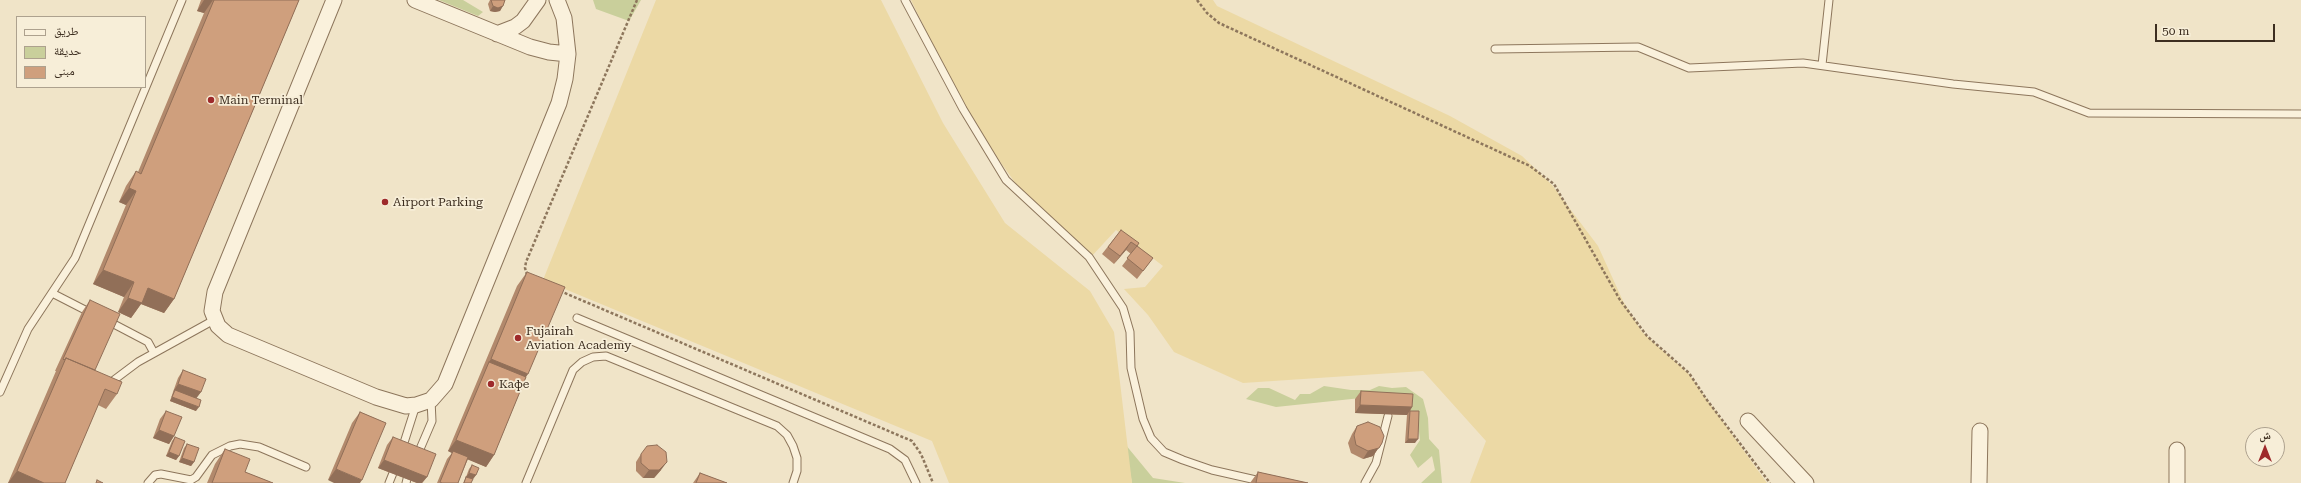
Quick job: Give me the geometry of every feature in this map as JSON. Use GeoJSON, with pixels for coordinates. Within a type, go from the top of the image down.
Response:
{"type":"FeatureCollection","features":[{"type":"Feature","properties":{"kind":"street"},"geometry":{"type":"LineString","coordinates":[[334,0],[215,292],[212,301],[214,320],[228,335],[376,397],[406,406],[416,405],[431,400],[445,384],[559,103],[566,79],[568,54],[565,24],[557,0]]}},
{"type":"Feature","properties":{"kind":"street"},"geometry":{"type":"LineString","coordinates":[[415,0],[539,50],[568,54]]}},
{"type":"Feature","properties":{"kind":"street"},"geometry":{"type":"LineString","coordinates":[[498,34],[515,27],[523,21],[538,0]]}},
{"type":"Feature","properties":{"kind":"street"},"geometry":{"type":"LineString","coordinates":[[1748,421],[1806,483]]}},
{"type":"Feature","properties":{"kind":"street"},"geometry":{"type":"LineString","coordinates":[[1979,483],[1980,431]]}},
{"type":"Feature","properties":{"kind":"street"},"geometry":{"type":"LineString","coordinates":[[2177,483],[2178,450]]}},
{"type":"Feature","properties":{"kind":"lane"},"geometry":{"type":"LineString","coordinates":[[146,87],[182,0]]}},
{"type":"Feature","properties":{"kind":"lane"},"geometry":{"type":"LineString","coordinates":[[905,0],[963,109],[1006,180],[1089,257],[1123,308],[1130,332],[1132,368],[1143,419],[1151,438],[1164,452],[1183,460],[1212,470],[1269,483]]}},
{"type":"Feature","properties":{"kind":"lane"},"geometry":{"type":"LineString","coordinates":[[1822,65],[1829,0]]}},
{"type":"Feature","properties":{"kind":"lane"},"geometry":{"type":"LineString","coordinates":[[1495,49],[1638,48],[1689,68],[1803,63],[1822,65],[1953,84],[2034,92],[2089,113],[2301,114]]}},
{"type":"Feature","properties":{"kind":"lane"},"geometry":{"type":"LineString","coordinates":[[0,392],[28,329],[75,258],[146,88]]}},
{"type":"Feature","properties":{"kind":"lane"},"geometry":{"type":"LineString","coordinates":[[52,293],[144,340],[154,353]]}},
{"type":"Feature","properties":{"kind":"lane"},"geometry":{"type":"LineString","coordinates":[[577,318],[890,449],[905,460],[916,483]]}},
{"type":"Feature","properties":{"kind":"lane"},"geometry":{"type":"LineString","coordinates":[[110,383],[154,353],[214,320]]}},
{"type":"Feature","properties":{"kind":"lane"},"geometry":{"type":"LineString","coordinates":[[526,483],[572,370],[582,362],[593,357],[606,356],[777,426],[787,435],[797,458],[797,471],[793,483]]}},
{"type":"Feature","properties":{"kind":"lane"},"geometry":{"type":"LineString","coordinates":[[417,456],[432,421],[431,400]]}},
{"type":"Feature","properties":{"kind":"lane"},"geometry":{"type":"LineString","coordinates":[[401,450],[416,405]]}},
{"type":"Feature","properties":{"kind":"lane"},"geometry":{"type":"LineString","coordinates":[[1365,483],[1376,463],[1388,416]]}},
{"type":"Feature","properties":{"kind":"lane"},"geometry":{"type":"LineString","coordinates":[[148,483],[155,475],[161,474],[191,480],[196,478],[212,455],[230,446],[240,444],[259,447],[306,467]]}},
{"type":"Feature","properties":{"kind":"lane"},"geometry":{"type":"LineString","coordinates":[[390,483],[393,474]]}},
{"type":"Feature","properties":{"kind":"path"},"geometry":{"type":"LineString","coordinates":[[529,277],[525,268],[526,262],[637,0]]}},
{"type":"Feature","properties":{"kind":"path"},"geometry":{"type":"LineString","coordinates":[[1198,0],[1207,13],[1219,23],[1530,166],[1554,184],[1620,300],[1647,336],[1689,373],[1707,400],[1770,483]]}},
{"type":"Feature","properties":{"kind":"path"},"geometry":{"type":"LineString","coordinates":[[555,289],[912,441],[921,454],[933,483]]}},
{"type":"Feature","properties":{"kind":"green space"},"geometry":{"type":"Polygon","coordinates":[[[439,0],[463,0],[483,12],[478,16],[439,0]]]}},
{"type":"Feature","properties":{"kind":"green space"},"geometry":{"type":"Polygon","coordinates":[[[593,0],[641,0],[629,21],[596,9],[593,0]]]}},
{"type":"Feature","properties":{"kind":"green space"},"geometry":{"type":"Polygon","coordinates":[[[1324,386],[1351,390],[1370,390],[1379,386],[1392,388],[1406,387],[1423,399],[1428,418],[1429,439],[1439,450],[1442,483],[1421,483],[1435,470],[1432,456],[1418,468],[1410,455],[1420,440],[1417,416],[1361,398],[1276,407],[1246,399],[1258,388],[1269,388],[1295,400],[1300,394],[1310,394],[1324,386]]]}},
{"type":"Feature","properties":{"kind":"green space"},"geometry":{"type":"Polygon","coordinates":[[[1125,444],[1153,478],[1185,483],[1132,483],[1125,444]]]}},
{"type":"Feature","properties":{"kind":"sand"},"geometry":{"type":"Polygon","coordinates":[[[656,0],[881,0],[943,123],[1005,223],[1090,291],[1114,332],[1132,483],[949,483],[932,441],[543,280],[656,0]]]}},
{"type":"Feature","properties":{"kind":"sand"},"geometry":{"type":"Polygon","coordinates":[[[911,0],[1213,0],[1217,6],[1450,116],[1522,156],[1552,185],[1598,246],[1623,301],[1642,332],[1688,373],[1767,483],[1470,483],[1486,441],[1423,371],[1243,383],[1174,352],[1148,315],[1124,289],[1145,287],[1163,266],[1116,230],[1091,257],[1029,202],[968,117],[911,0]]]}},
{"type":"Feature","properties":{"kind":"building","name":"Main Terminal"},"geometry":{"type":"Polygon","coordinates":[[[214,0],[299,0],[174,299],[148,288],[142,303],[128,298],[134,282],[103,270],[136,191],[129,188],[136,171],[141,174],[214,0]]]}},
{"type":"Feature","properties":{"kind":"building"},"geometry":{"type":"Polygon","coordinates":[[[491,0],[505,0],[503,6],[498,8],[493,6],[491,0]]]}},
{"type":"Feature","properties":{"kind":"building"},"geometry":{"type":"Polygon","coordinates":[[[1121,230],[1139,243],[1137,246],[1131,242],[1120,256],[1108,247],[1121,230]]]}},
{"type":"Feature","properties":{"kind":"building"},"geometry":{"type":"Polygon","coordinates":[[[1137,246],[1153,258],[1143,271],[1127,258],[1137,246]]]}},
{"type":"Feature","properties":{"kind":"building","name":"Fujairah Aviation Academy"},"geometry":{"type":"Polygon","coordinates":[[[527,272],[565,287],[528,374],[491,359],[527,272]]]}},
{"type":"Feature","properties":{"kind":"building"},"geometry":{"type":"Polygon","coordinates":[[[90,300],[120,314],[95,370],[66,358],[64,360],[63,359],[90,300]]]}},
{"type":"Feature","properties":{"kind":"building"},"geometry":{"type":"Polygon","coordinates":[[[66,358],[122,382],[117,394],[105,389],[65,483],[44,483],[17,471],[66,358]]]}},
{"type":"Feature","properties":{"kind":"building"},"geometry":{"type":"Polygon","coordinates":[[[489,362],[526,377],[494,455],[456,440],[489,362]]]}},
{"type":"Feature","properties":{"kind":"building"},"geometry":{"type":"Polygon","coordinates":[[[183,370],[206,379],[201,392],[178,384],[183,370]]]}},
{"type":"Feature","properties":{"kind":"building"},"geometry":{"type":"Polygon","coordinates":[[[175,390],[201,400],[199,407],[172,397],[175,390]]]}},
{"type":"Feature","properties":{"kind":"building"},"geometry":{"type":"Polygon","coordinates":[[[1361,391],[1413,394],[1412,407],[1360,405],[1361,391]]]}},
{"type":"Feature","properties":{"kind":"building"},"geometry":{"type":"Polygon","coordinates":[[[166,411],[182,417],[174,436],[159,430],[166,411]]]}},
{"type":"Feature","properties":{"kind":"building"},"geometry":{"type":"Polygon","coordinates":[[[1410,411],[1419,411],[1418,439],[1408,439],[1410,411]]]}},
{"type":"Feature","properties":{"kind":"building"},"geometry":{"type":"Polygon","coordinates":[[[360,412],[386,423],[362,480],[336,469],[360,412]]]}},
{"type":"Feature","properties":{"kind":"building"},"geometry":{"type":"Polygon","coordinates":[[[1368,422],[1380,427],[1384,436],[1379,448],[1368,451],[1356,445],[1354,435],[1357,426],[1368,422]]]}},
{"type":"Feature","properties":{"kind":"building"},"geometry":{"type":"Polygon","coordinates":[[[175,437],[185,441],[179,456],[169,452],[175,437]]]}},
{"type":"Feature","properties":{"kind":"building"},"geometry":{"type":"Polygon","coordinates":[[[393,437],[436,454],[427,477],[384,460],[393,437]]]}},
{"type":"Feature","properties":{"kind":"building"},"geometry":{"type":"Polygon","coordinates":[[[187,444],[199,448],[194,462],[182,458],[187,444]]]}},
{"type":"Feature","properties":{"kind":"building"},"geometry":{"type":"Polygon","coordinates":[[[657,445],[666,452],[667,462],[659,470],[649,470],[641,463],[641,454],[647,446],[657,445]]]}},
{"type":"Feature","properties":{"kind":"building"},"geometry":{"type":"Polygon","coordinates":[[[225,449],[250,459],[245,472],[273,483],[212,483],[225,449]]]}},
{"type":"Feature","properties":{"kind":"building"},"geometry":{"type":"Polygon","coordinates":[[[453,451],[468,457],[458,483],[442,483],[440,482],[453,451]]]}},
{"type":"Feature","properties":{"kind":"building"},"geometry":{"type":"Polygon","coordinates":[[[472,465],[479,468],[476,475],[469,473],[472,465]]]}},
{"type":"Feature","properties":{"kind":"building"},"geometry":{"type":"Polygon","coordinates":[[[1258,472],[1308,483],[1256,483],[1258,472]]]}},
{"type":"Feature","properties":{"kind":"building"},"geometry":{"type":"Polygon","coordinates":[[[700,473],[727,483],[696,483],[700,473]]]}},
{"type":"Feature","properties":{"kind":"building"},"geometry":{"type":"Polygon","coordinates":[[[466,477],[473,479],[471,483],[464,483],[466,477]]]}},
{"type":"Feature","properties":{"kind":"building"},"geometry":{"type":"Polygon","coordinates":[[[97,480],[103,483],[96,483],[97,480]]]}},
{"type":"Feature","properties":{"kind":"place","name":"Main Terminal"},"geometry":{"type":"Point","coordinates":[211,100]}},
{"type":"Feature","properties":{"kind":"place","name":"Airport Parking"},"geometry":{"type":"Point","coordinates":[385,202]}},
{"type":"Feature","properties":{"kind":"place","name":"Fujairah Aviation Academy"},"geometry":{"type":"Point","coordinates":[518,338]}},
{"type":"Feature","properties":{"kind":"place","name":"Кафе"},"geometry":{"type":"Point","coordinates":[491,384]}}]}
